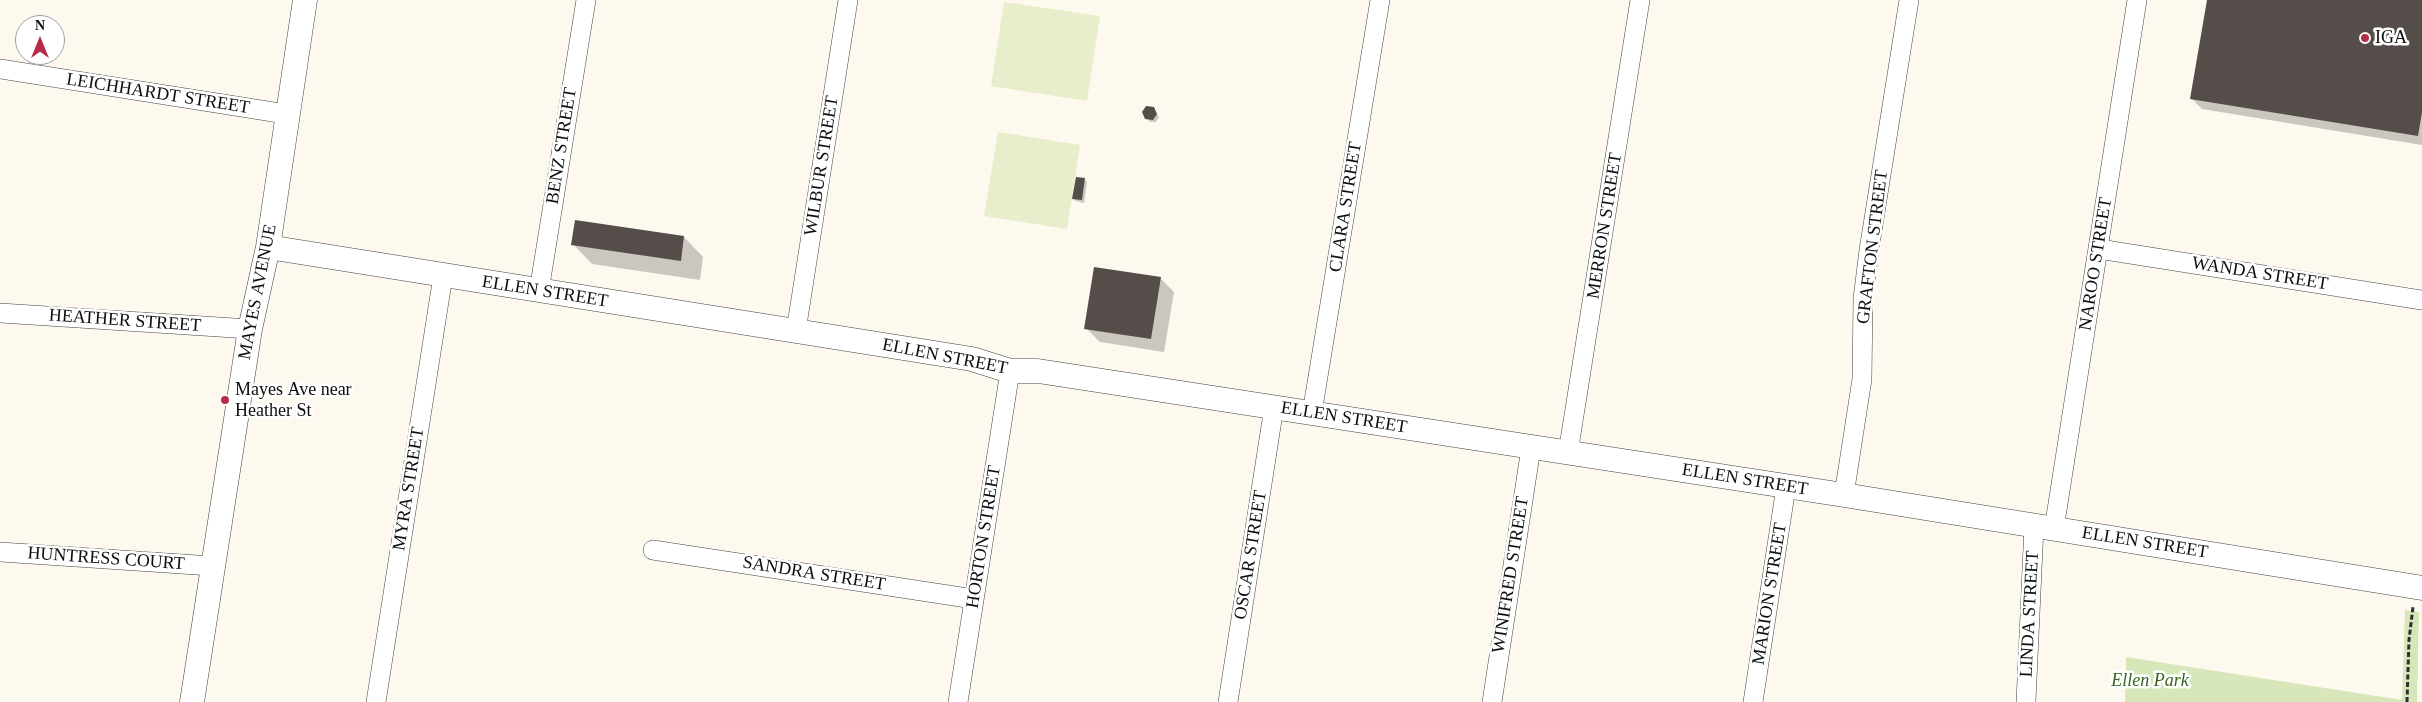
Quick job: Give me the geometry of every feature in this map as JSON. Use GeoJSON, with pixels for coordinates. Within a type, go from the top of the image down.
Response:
{"type":"FeatureCollection","features":[{"type":"Feature","properties":{"kind":"street","name":"MAYES AVENUE"},"geometry":{"type":"LineString","coordinates":[[192,702],[250,329],[268,247],[304,0]]}},
{"type":"Feature","properties":{"kind":"street","name":"BENZ STREET"},"geometry":{"type":"LineString","coordinates":[[539,291],[586,0]]}},
{"type":"Feature","properties":{"kind":"street","name":"WILBUR STREET"},"geometry":{"type":"LineString","coordinates":[[796,332],[848,0]]}},
{"type":"Feature","properties":{"kind":"street","name":"CLARA STREET"},"geometry":{"type":"LineString","coordinates":[[1312,413],[1380,0]]}},
{"type":"Feature","properties":{"kind":"street","name":"MERRON STREET"},"geometry":{"type":"LineString","coordinates":[[1568,453],[1640,0]]}},
{"type":"Feature","properties":{"kind":"street","name":"GRAFTON STREET"},"geometry":{"type":"LineString","coordinates":[[1844,495],[1862,379],[1864,299],[1869,250],[1909,0]]}},
{"type":"Feature","properties":{"kind":"street","name":"NAROO STREET"},"geometry":{"type":"LineString","coordinates":[[2044,527],[2099,249],[2135,0]]}},
{"type":"Feature","properties":{"kind":"street","name":"LEICHHARDT STREET"},"geometry":{"type":"LineString","coordinates":[[0,69],[286,114]]}},
{"type":"Feature","properties":{"kind":"street","name":"ELLEN STREET"},"geometry":{"type":"LineString","coordinates":[[268,247],[972,359],[1010,371],[1038,371],[2044,527],[2417,597]]}},
{"type":"Feature","properties":{"kind":"street","name":"WANDA STREET"},"geometry":{"type":"LineString","coordinates":[[2099,249],[2422,300]]}},
{"type":"Feature","properties":{"kind":"street","name":"MYRA STREET"},"geometry":{"type":"LineString","coordinates":[[376,702],[443,276]]}},
{"type":"Feature","properties":{"kind":"street","name":"HEATHER STREET"},"geometry":{"type":"LineString","coordinates":[[0,312],[250,329]]}},
{"type":"Feature","properties":{"kind":"street","name":"HORTON STREET"},"geometry":{"type":"LineString","coordinates":[[958,702],[1010,371]]}},
{"type":"Feature","properties":{"kind":"street","name":"OSCAR STREET"},"geometry":{"type":"LineString","coordinates":[[1228,702],[1274,407]]}},
{"type":"Feature","properties":{"kind":"street","name":"WINIFRED STREET"},"geometry":{"type":"LineString","coordinates":[[1492,702],[1531,448]]}},
{"type":"Feature","properties":{"kind":"street","name":"MARION STREET"},"geometry":{"type":"LineString","coordinates":[[1753,702],[1786,487]]}},
{"type":"Feature","properties":{"kind":"street","name":"LINDA STREET"},"geometry":{"type":"LineString","coordinates":[[2026,702],[2044,527]]}},
{"type":"Feature","properties":{"kind":"street","name":"SANDRA STREET"},"geometry":{"type":"LineString","coordinates":[[653,550],[974,599]]}},
{"type":"Feature","properties":{"kind":"street","name":"HUNTRESS COURT"},"geometry":{"type":"LineString","coordinates":[[0,552],[212,566]]}},
{"type":"Feature","properties":{"kind":"path"},"geometry":{"type":"LineString","coordinates":[[2407,702],[2409,640],[2417,597]]}},
{"type":"Feature","properties":{"kind":"green space"},"geometry":{"type":"Polygon","coordinates":[[[1004,2],[1100,16],[1087,101],[991,86],[1004,2]]]}},
{"type":"Feature","properties":{"kind":"green space"},"geometry":{"type":"Polygon","coordinates":[[[998,132],[1080,145],[1067,229],[984,216],[998,132]]]}},
{"type":"Feature","properties":{"kind":"green space","name":"Ellen Park"},"geometry":{"type":"Polygon","coordinates":[[[2405,610],[2419,612],[2417,702],[2125,702],[2126,657],[2402,700],[2405,610]]]}},
{"type":"Feature","properties":{"kind":"building"},"geometry":{"type":"Polygon","coordinates":[[[2207,0],[2422,0],[2422,112],[2418,136],[2190,99],[2207,0]]]}},
{"type":"Feature","properties":{"kind":"building"},"geometry":{"type":"Polygon","coordinates":[[[1146,106],[1154,107],[1157,114],[1153,120],[1145,119],[1142,112],[1146,106]]]}},
{"type":"Feature","properties":{"kind":"building"},"geometry":{"type":"Polygon","coordinates":[[[1076,177],[1085,178],[1082,200],[1072,199],[1076,177]]]}},
{"type":"Feature","properties":{"kind":"building"},"geometry":{"type":"Polygon","coordinates":[[[575,220],[684,236],[681,261],[571,245],[575,220]]]}},
{"type":"Feature","properties":{"kind":"building"},"geometry":{"type":"Polygon","coordinates":[[[1094,267],[1161,277],[1151,339],[1084,329],[1094,267]]]}},
{"type":"Feature","properties":{"kind":"place","name":"IGA"},"geometry":{"type":"Point","coordinates":[2365,38]}},
{"type":"Feature","properties":{"kind":"place","name":"Mayes Ave near Heather St"},"geometry":{"type":"Point","coordinates":[225,400]}}]}
